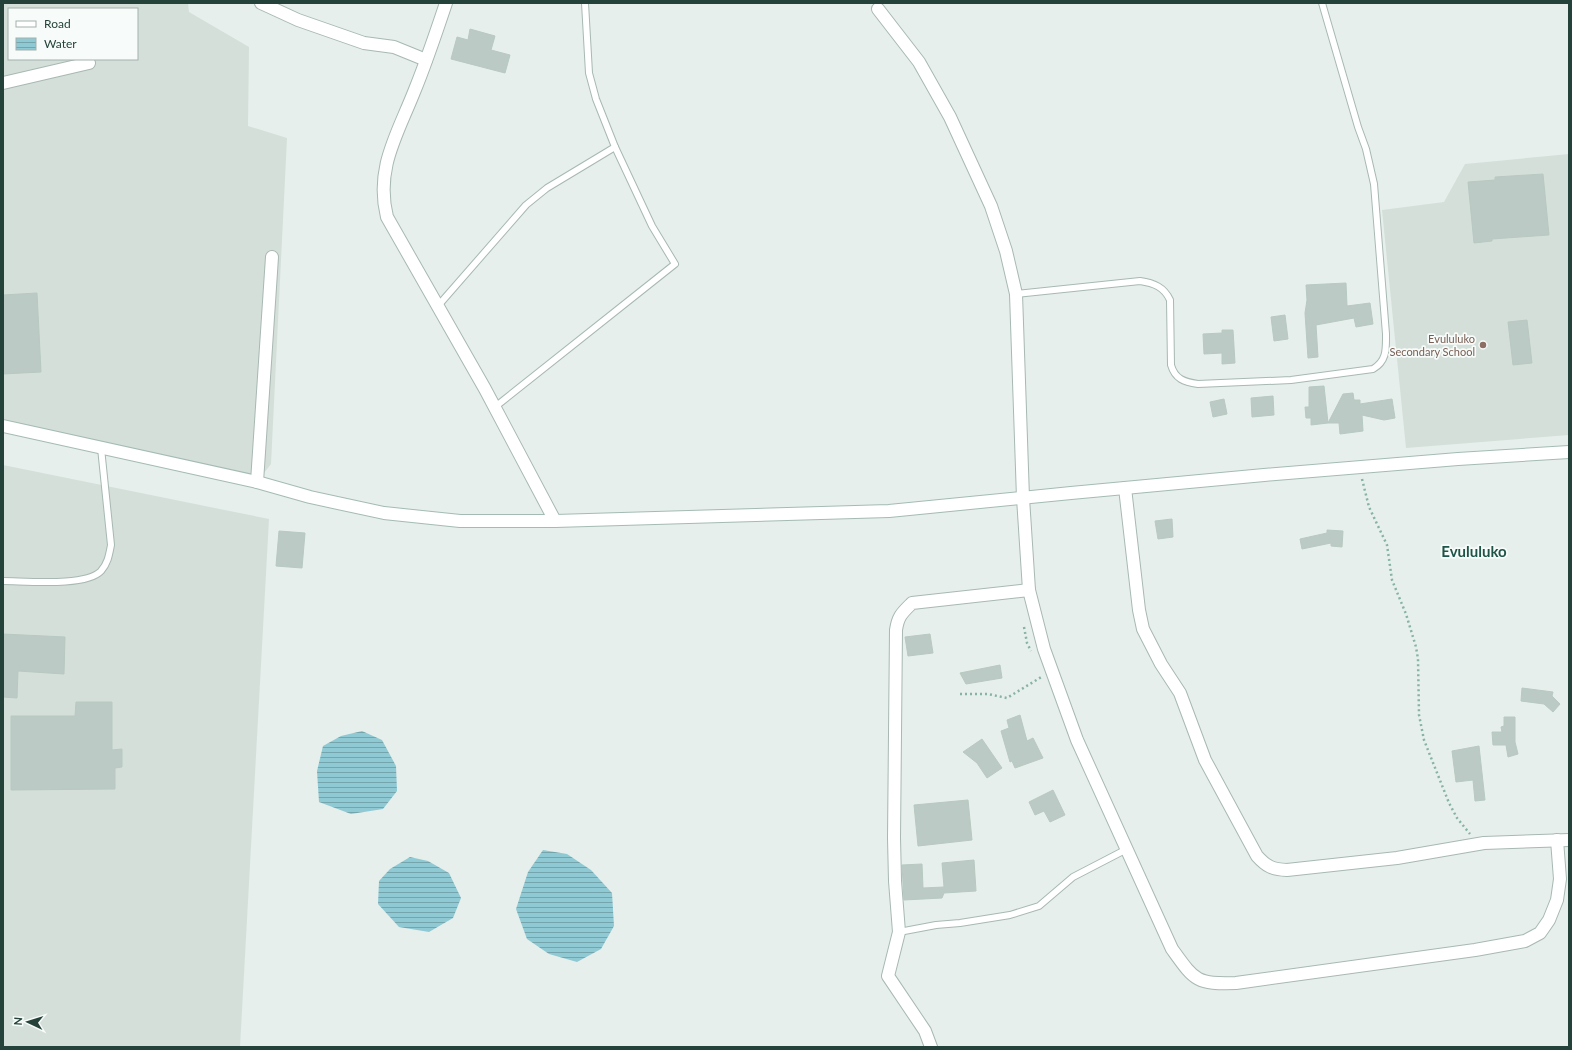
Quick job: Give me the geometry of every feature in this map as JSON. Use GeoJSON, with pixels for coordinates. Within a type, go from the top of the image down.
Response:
{"type":"FeatureCollection","features":[{"type":"Feature","properties":{"kind":"street"},"geometry":{"type":"LineString","coordinates":[[261,3],[298,20],[357,41],[394,46],[426,60]]}},
{"type":"Feature","properties":{"kind":"street"},"geometry":{"type":"LineString","coordinates":[[446,3],[426,60],[386,160],[383,186],[384,204],[388,217],[495,408],[554,521]]}},
{"type":"Feature","properties":{"kind":"street"},"geometry":{"type":"LineString","coordinates":[[878,9],[919,62],[950,117],[990,206],[1007,257],[1016,294],[1023,498],[1029,590],[1044,649],[1077,740],[1172,949],[1190,974],[1201,981],[1221,984],[1475,950],[1525,941],[1540,934],[1549,920],[1558,900],[1563,840],[1478,844],[1397,858],[1287,870],[1274,869],[1264,864],[1257,856],[1205,760],[1180,693],[1161,664],[1143,629],[1139,610],[1125,488]]}},
{"type":"Feature","properties":{"kind":"street"},"geometry":{"type":"LineString","coordinates":[[3,84],[89,63]]}},
{"type":"Feature","properties":{"kind":"street"},"geometry":{"type":"LineString","coordinates":[[257,482],[272,257]]}},
{"type":"Feature","properties":{"kind":"street"},"geometry":{"type":"LineString","coordinates":[[3,426],[257,482],[310,497],[384,513],[460,521],[554,521],[889,511],[1125,488],[1569,452]]}},
{"type":"Feature","properties":{"kind":"street"},"geometry":{"type":"LineString","coordinates":[[931,1047],[925,1031],[888,976],[899,932],[895,881],[894,838],[897,619],[912,603],[1029,590]]}},
{"type":"Feature","properties":{"kind":"lane"},"geometry":{"type":"LineString","coordinates":[[495,408],[675,264],[652,226],[615,147],[596,99],[589,73],[586,3]]}},
{"type":"Feature","properties":{"kind":"lane"},"geometry":{"type":"LineString","coordinates":[[1016,294],[1140,281],[1150,282],[1157,285],[1166,293],[1170,300],[1171,365],[1176,375],[1187,382],[1198,384],[1291,380],[1373,369],[1381,364],[1386,351],[1386,334],[1374,184],[1366,149],[1358,127],[1322,3]]}},
{"type":"Feature","properties":{"kind":"lane"},"geometry":{"type":"LineString","coordinates":[[438,307],[526,205],[547,188],[615,147]]}},
{"type":"Feature","properties":{"kind":"lane"},"geometry":{"type":"LineString","coordinates":[[3,581],[71,581],[87,579],[100,572],[108,560],[111,545],[101,448]]}},
{"type":"Feature","properties":{"kind":"lane"},"geometry":{"type":"LineString","coordinates":[[899,932],[936,925],[984,920],[1010,915],[1039,906],[1074,877],[1127,849]]}},
{"type":"Feature","properties":{"kind":"path"},"geometry":{"type":"LineString","coordinates":[[1359,468],[1369,507],[1387,546],[1392,580],[1406,614],[1416,647],[1418,659],[1419,715],[1424,740],[1449,803],[1458,818],[1478,844]]}},
{"type":"Feature","properties":{"kind":"path"},"geometry":{"type":"LineString","coordinates":[[1024,623],[1027,643],[1034,656]]}},
{"type":"Feature","properties":{"kind":"path"},"geometry":{"type":"LineString","coordinates":[[960,694],[988,694],[1007,698],[1044,676],[1040,669]]}},
{"type":"Feature","properties":{"kind":"shaded area"},"geometry":{"type":"Polygon","coordinates":[[[3,3],[188,3],[189,12],[249,47],[248,126],[287,138],[271,464],[257,482],[3,426],[3,3]]]}},
{"type":"Feature","properties":{"kind":"shaded area","name":"Evululuko Secondary School"},"geometry":{"type":"Polygon","coordinates":[[[1569,154],[1569,435],[1406,448],[1382,210],[1444,202],[1465,164],[1569,154]]]}},
{"type":"Feature","properties":{"kind":"shaded area"},"geometry":{"type":"Polygon","coordinates":[[[3,465],[269,519],[240,1047],[3,1047],[3,465]]]}},
{"type":"Feature","properties":{"kind":"water"},"geometry":{"type":"Polygon","coordinates":[[[362,731],[382,740],[396,766],[397,791],[383,809],[351,814],[319,802],[317,771],[323,746],[341,736],[362,731]]]}},
{"type":"Feature","properties":{"kind":"water"},"geometry":{"type":"Polygon","coordinates":[[[543,850],[567,854],[591,870],[612,893],[614,926],[601,949],[577,962],[549,954],[527,939],[516,909],[528,872],[543,850]]]}},
{"type":"Feature","properties":{"kind":"water"},"geometry":{"type":"Polygon","coordinates":[[[410,857],[428,861],[449,873],[461,898],[453,918],[429,932],[399,927],[378,904],[379,881],[390,869],[410,857]]]}},
{"type":"Feature","properties":{"kind":"building"},"geometry":{"type":"Polygon","coordinates":[[[470,29],[495,36],[491,50],[510,55],[505,73],[451,59],[457,37],[468,40],[470,29]]]}},
{"type":"Feature","properties":{"kind":"building"},"geometry":{"type":"Polygon","coordinates":[[[1543,174],[1549,235],[1492,239],[1492,241],[1474,243],[1468,182],[1495,180],[1495,177],[1543,174]]]}},
{"type":"Feature","properties":{"kind":"building"},"geometry":{"type":"Polygon","coordinates":[[[1346,283],[1347,306],[1370,303],[1373,324],[1356,327],[1354,318],[1316,325],[1318,357],[1308,358],[1305,313],[1307,300],[1306,285],[1346,283]]]}},
{"type":"Feature","properties":{"kind":"building"},"geometry":{"type":"Polygon","coordinates":[[[37,293],[41,372],[3,374],[3,295],[37,293]]]}},
{"type":"Feature","properties":{"kind":"building"},"geometry":{"type":"Polygon","coordinates":[[[1285,315],[1288,339],[1274,341],[1271,317],[1285,315]]]}},
{"type":"Feature","properties":{"kind":"building"},"geometry":{"type":"Polygon","coordinates":[[[1527,320],[1532,363],[1513,365],[1508,322],[1527,320]]]}},
{"type":"Feature","properties":{"kind":"building"},"geometry":{"type":"Polygon","coordinates":[[[1222,330],[1233,330],[1235,363],[1222,364],[1222,353],[1204,354],[1203,334],[1222,333],[1222,330]]]}},
{"type":"Feature","properties":{"kind":"building"},"geometry":{"type":"Polygon","coordinates":[[[1324,386],[1328,423],[1311,425],[1311,418],[1306,418],[1305,407],[1309,407],[1309,387],[1324,386]]]}},
{"type":"Feature","properties":{"kind":"building"},"geometry":{"type":"Polygon","coordinates":[[[1353,393],[1354,400],[1360,400],[1360,404],[1392,399],[1395,418],[1384,420],[1362,415],[1363,431],[1340,434],[1339,423],[1328,423],[1343,394],[1353,393]]]}},
{"type":"Feature","properties":{"kind":"building"},"geometry":{"type":"Polygon","coordinates":[[[1273,396],[1274,415],[1252,417],[1251,398],[1273,396]]]}},
{"type":"Feature","properties":{"kind":"building"},"geometry":{"type":"Polygon","coordinates":[[[1224,399],[1227,414],[1213,417],[1210,402],[1224,399]]]}},
{"type":"Feature","properties":{"kind":"building"},"geometry":{"type":"Polygon","coordinates":[[[1172,519],[1173,537],[1158,539],[1155,521],[1172,519]]]}},
{"type":"Feature","properties":{"kind":"building"},"geometry":{"type":"Polygon","coordinates":[[[1327,530],[1343,531],[1342,547],[1331,546],[1331,543],[1302,549],[1300,539],[1327,533],[1327,530]]]}},
{"type":"Feature","properties":{"kind":"building"},"geometry":{"type":"Polygon","coordinates":[[[279,531],[305,533],[302,568],[276,566],[279,531]]]}},
{"type":"Feature","properties":{"kind":"building"},"geometry":{"type":"Polygon","coordinates":[[[3,634],[65,637],[64,674],[18,671],[17,698],[3,697],[3,634]]]}},
{"type":"Feature","properties":{"kind":"building"},"geometry":{"type":"Polygon","coordinates":[[[930,634],[933,653],[908,656],[905,637],[930,634]]]}},
{"type":"Feature","properties":{"kind":"building"},"geometry":{"type":"Polygon","coordinates":[[[1000,665],[1002,678],[966,684],[960,673],[1000,665]]]}},
{"type":"Feature","properties":{"kind":"building"},"geometry":{"type":"Polygon","coordinates":[[[1522,688],[1553,692],[1552,696],[1560,704],[1553,712],[1544,704],[1521,701],[1522,688]]]}},
{"type":"Feature","properties":{"kind":"building"},"geometry":{"type":"Polygon","coordinates":[[[76,702],[112,702],[112,750],[122,749],[122,767],[115,768],[115,789],[11,790],[11,716],[75,716],[76,702]]]}},
{"type":"Feature","properties":{"kind":"building"},"geometry":{"type":"Polygon","coordinates":[[[1020,715],[1027,741],[1033,738],[1043,758],[1015,768],[1012,761],[1010,762],[1001,731],[1009,728],[1007,720],[1020,715]]]}},
{"type":"Feature","properties":{"kind":"building"},"geometry":{"type":"Polygon","coordinates":[[[1504,717],[1515,717],[1515,742],[1518,754],[1508,757],[1506,745],[1493,745],[1492,732],[1502,732],[1501,727],[1504,726],[1504,717]]]}},
{"type":"Feature","properties":{"kind":"building"},"geometry":{"type":"Polygon","coordinates":[[[982,739],[1002,768],[987,778],[977,763],[963,752],[982,739]]]}},
{"type":"Feature","properties":{"kind":"building"},"geometry":{"type":"Polygon","coordinates":[[[1479,746],[1485,800],[1475,801],[1473,780],[1456,782],[1452,751],[1479,746]]]}},
{"type":"Feature","properties":{"kind":"building"},"geometry":{"type":"Polygon","coordinates":[[[1053,790],[1065,815],[1050,822],[1044,811],[1035,815],[1029,802],[1053,790]]]}},
{"type":"Feature","properties":{"kind":"building"},"geometry":{"type":"Polygon","coordinates":[[[968,800],[972,840],[918,846],[914,805],[968,800]]]}},
{"type":"Feature","properties":{"kind":"building"},"geometry":{"type":"Polygon","coordinates":[[[974,860],[976,891],[944,893],[942,898],[904,900],[902,865],[922,864],[923,888],[944,887],[942,863],[974,860]]]}},
{"type":"Feature","properties":{"kind":"place","name":"Evululuko Secondary School"},"geometry":{"type":"Point","coordinates":[1483,345]}},
{"type":"Feature","properties":{"kind":"district","name":"Evululuko"},"geometry":{"type":"Point","coordinates":[1474,552]}}]}
